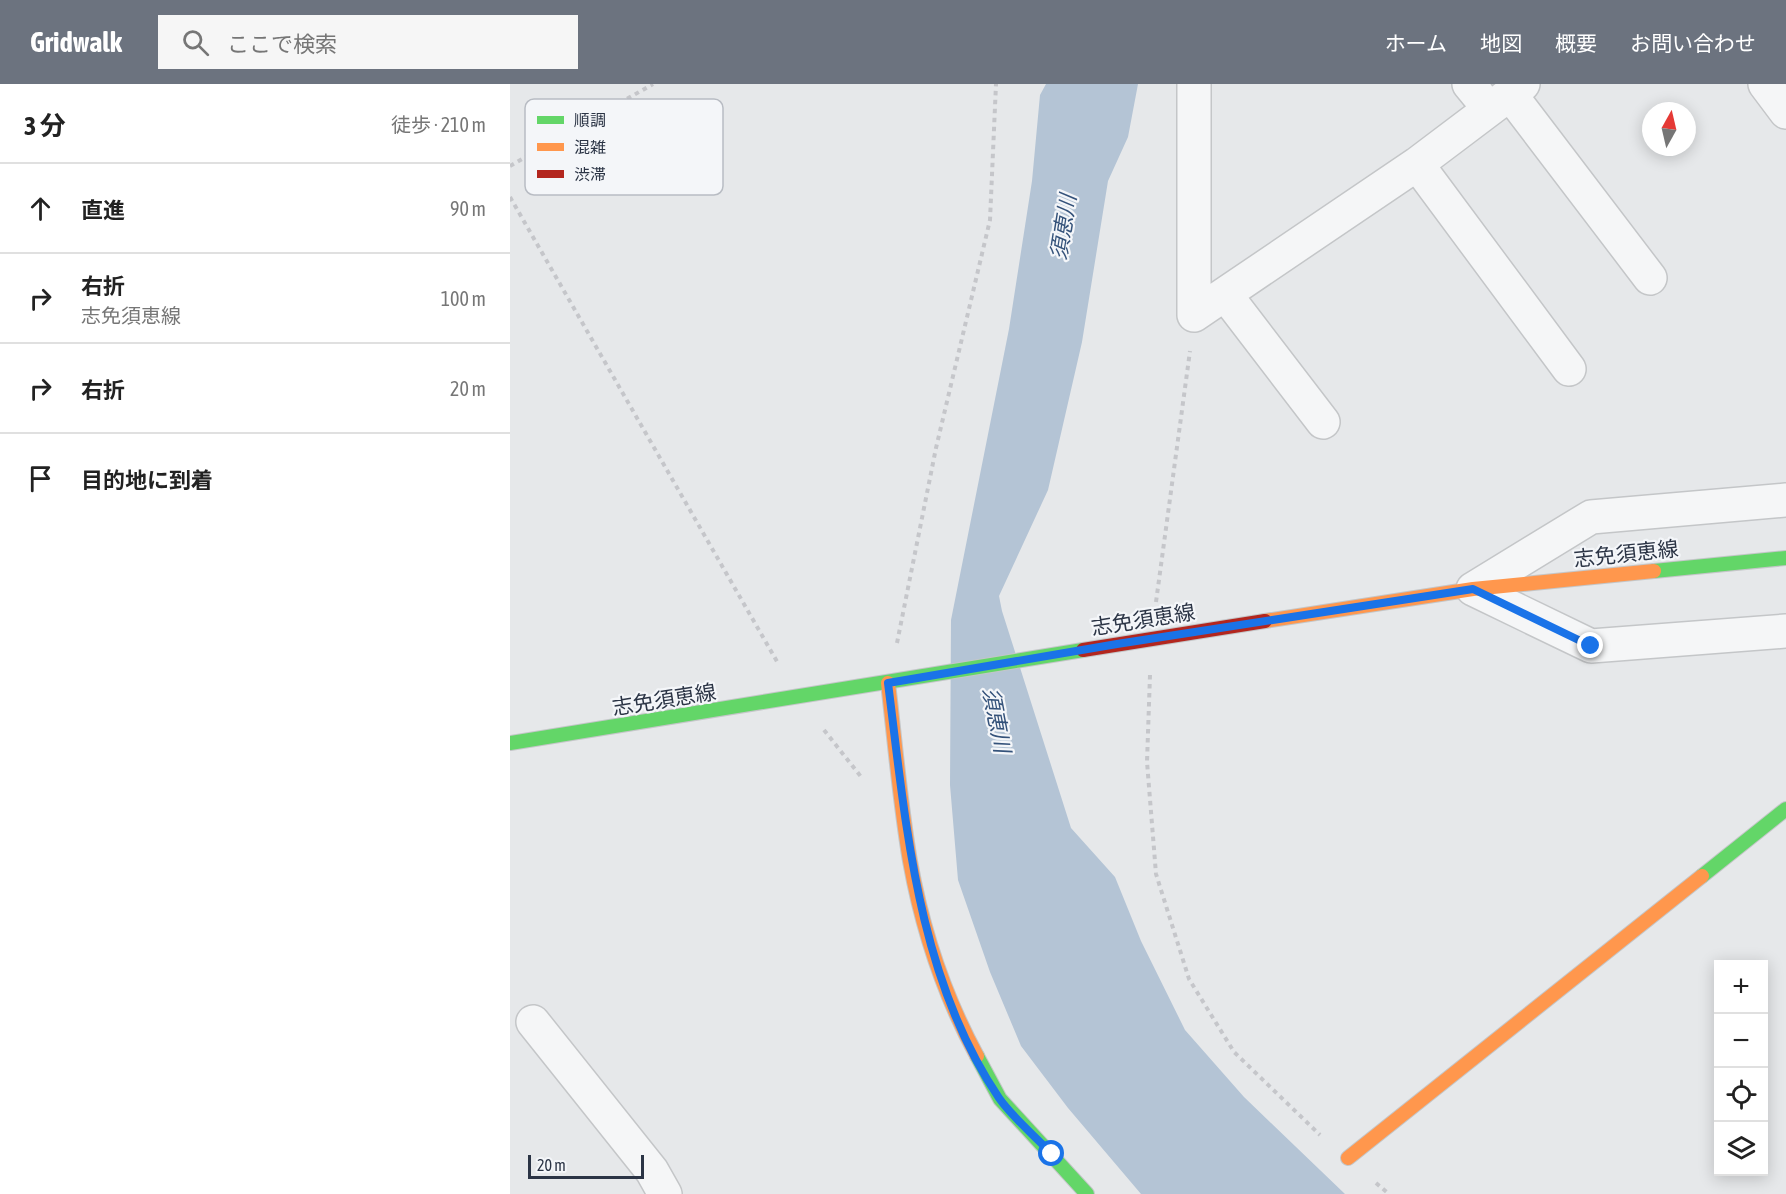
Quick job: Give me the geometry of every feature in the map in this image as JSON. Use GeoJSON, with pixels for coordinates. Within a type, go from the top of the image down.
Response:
{"type":"FeatureCollection","features":[{"type":"Feature","properties":{"kind":"main road","name":"志免須恵線"},"geometry":{"type":"LineString","coordinates":[[510,743],[798,698],[1117,644],[1473,589],[1786,558]]}},
{"type":"Feature","properties":{"kind":"main road"},"geometry":{"type":"LineString","coordinates":[[888,683],[910,862],[928,932],[956,1018],[1000,1099],[1087,1194]]}},
{"type":"Feature","properties":{"kind":"main road"},"geometry":{"type":"LineString","coordinates":[[1348,1158],[1786,809]]}},
{"type":"Feature","properties":{"kind":"street"},"geometry":{"type":"LineString","coordinates":[[1194,84],[1194,315]]}},
{"type":"Feature","properties":{"kind":"street"},"geometry":{"type":"LineString","coordinates":[[1765,84],[1786,112]]}},
{"type":"Feature","properties":{"kind":"street"},"geometry":{"type":"LineString","coordinates":[[1194,315],[1418,164],[1517,89],[1650,278]]}},
{"type":"Feature","properties":{"kind":"street"},"geometry":{"type":"LineString","coordinates":[[1418,164],[1569,369]]}},
{"type":"Feature","properties":{"kind":"street"},"geometry":{"type":"LineString","coordinates":[[1225,294],[1323,422]]}},
{"type":"Feature","properties":{"kind":"street"},"geometry":{"type":"LineString","coordinates":[[1473,589],[1591,517],[1786,500]]}},
{"type":"Feature","properties":{"kind":"street"},"geometry":{"type":"LineString","coordinates":[[1473,589],[1591,646],[1786,631]]}},
{"type":"Feature","properties":{"kind":"street"},"geometry":{"type":"LineString","coordinates":[[533,1022],[652,1171],[665,1194]]}},
{"type":"Feature","properties":{"kind":"path"},"geometry":{"type":"LineString","coordinates":[[627,99],[653,84]]}},
{"type":"Feature","properties":{"kind":"path"},"geometry":{"type":"LineString","coordinates":[[888,683],[936,448],[990,220],[996,84]]}},
{"type":"Feature","properties":{"kind":"path"},"geometry":{"type":"LineString","coordinates":[[510,166],[525,157]]}},
{"type":"Feature","properties":{"kind":"path"},"geometry":{"type":"LineString","coordinates":[[510,197],[798,698],[869,787]]}},
{"type":"Feature","properties":{"kind":"path"},"geometry":{"type":"LineString","coordinates":[[1194,315],[1183,418],[1151,639],[1147,762],[1156,874],[1189,979],[1234,1052],[1389,1194]]}},
{"type":"Feature","properties":{"kind":"water","name":"須恵川"},"geometry":{"type":"Polygon","coordinates":[[[1046,84],[1138,84],[1128,137],[1108,181],[1082,342],[1048,490],[999,596],[1002,611],[1071,828],[1115,877],[1141,941],[1185,1030],[1244,1097],[1345,1194],[1141,1194],[1068,1108],[1021,1046],[990,972],[958,880],[950,785],[951,620],[1009,329],[1032,181],[1040,95],[1046,84]]]}},
{"type":"Feature","properties":{"kind":"traffic: fast"},"geometry":{"type":"LineString","coordinates":[[1654,571],[1786,558]]}},
{"type":"Feature","properties":{"kind":"traffic: fast"},"geometry":{"type":"LineString","coordinates":[[510,743],[1083,650]]}},
{"type":"Feature","properties":{"kind":"traffic: fast"},"geometry":{"type":"LineString","coordinates":[[1702,876],[1786,809]]}},
{"type":"Feature","properties":{"kind":"traffic: fast"},"geometry":{"type":"LineString","coordinates":[[977,1056],[1000,1099],[1087,1194]]}},
{"type":"Feature","properties":{"kind":"traffic: slow"},"geometry":{"type":"LineString","coordinates":[[1265,621],[1473,589],[1654,571]]}},
{"type":"Feature","properties":{"kind":"traffic: slow"},"geometry":{"type":"LineString","coordinates":[[888,683],[900,795],[915,886],[936,962],[965,1033],[977,1056]]}},
{"type":"Feature","properties":{"kind":"traffic: slow"},"geometry":{"type":"LineString","coordinates":[[1348,1158],[1702,876]]}},
{"type":"Feature","properties":{"kind":"traffic: jam"},"geometry":{"type":"LineString","coordinates":[[1083,650],[1265,621]]}},
{"type":"Feature","properties":{"kind":"route"},"geometry":{"type":"LineString","coordinates":[[1052,1154],[1000,1099],[956,1018],[928,932],[910,862],[888,683],[1117,644],[1473,589],[1591,646]]}}]}
